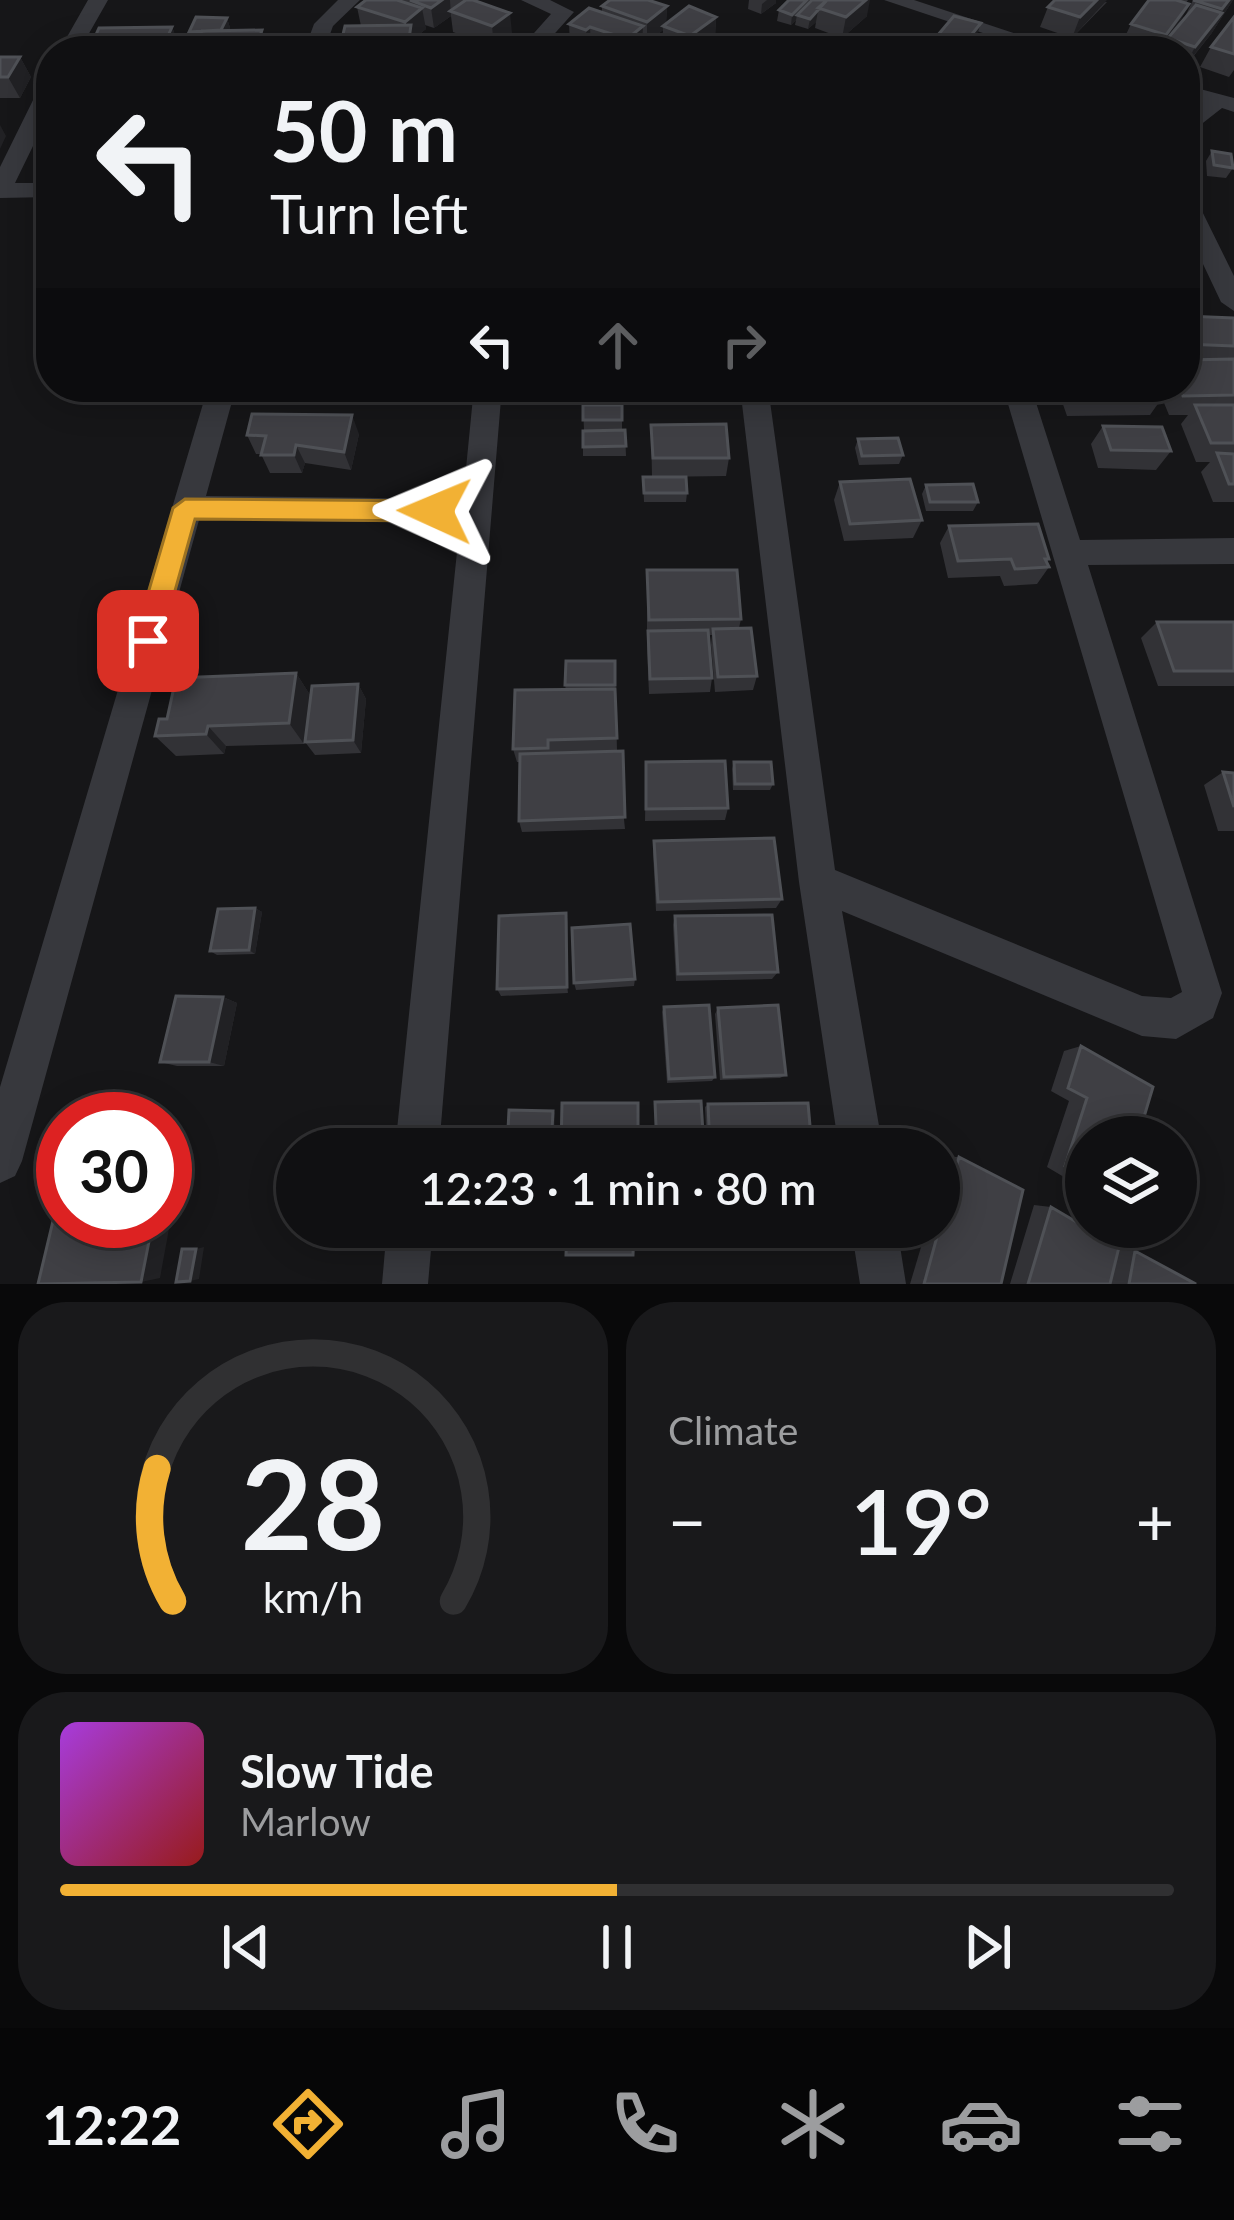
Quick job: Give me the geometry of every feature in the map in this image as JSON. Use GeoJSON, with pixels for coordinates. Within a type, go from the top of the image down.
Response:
{"type":"FeatureCollection","features":[{"type":"Feature","properties":{"kind":"street"},"geometry":{"type":"LineString","coordinates":[[78,36],[98,0]]}},
{"type":"Feature","properties":{"kind":"street"},"geometry":{"type":"LineString","coordinates":[[320,36],[324,24],[350,0]]}},
{"type":"Feature","properties":{"kind":"street"},"geometry":{"type":"LineString","coordinates":[[531,0],[564,12],[542,36]]}},
{"type":"Feature","properties":{"kind":"street"},"geometry":{"type":"LineString","coordinates":[[894,0],[984,36]]}},
{"type":"Feature","properties":{"kind":"street"},"geometry":{"type":"LineString","coordinates":[[1200,120],[1225,103]]}},
{"type":"Feature","properties":{"kind":"street"},"geometry":{"type":"LineString","coordinates":[[36,117],[0,191],[36,190]]}},
{"type":"Feature","properties":{"kind":"street"},"geometry":{"type":"LineString","coordinates":[[1200,232],[1234,302]]}},
{"type":"Feature","properties":{"kind":"street"},"geometry":{"type":"LineString","coordinates":[[0,1161],[17,1039],[217,402]]}},
{"type":"Feature","properties":{"kind":"street"},"geometry":{"type":"LineString","coordinates":[[419,1128],[487,402]]}},
{"type":"Feature","properties":{"kind":"street"},"geometry":{"type":"LineString","coordinates":[[756,402],[818,882],[858,1128]]}},
{"type":"Feature","properties":{"kind":"street"},"geometry":{"type":"LineString","coordinates":[[818,882],[1142,1016],[1176,1018],[1199,1004],[1202,993],[1178,906],[1022,402]]}},
{"type":"Feature","properties":{"kind":"street"},"geometry":{"type":"LineString","coordinates":[[185,508],[476,511]]}},
{"type":"Feature","properties":{"kind":"street"},"geometry":{"type":"LineString","coordinates":[[1068,553],[1234,551]]}},
{"type":"Feature","properties":{"kind":"street"},"geometry":{"type":"LineString","coordinates":[[405,1284],[408,1248]]}},
{"type":"Feature","properties":{"kind":"street"},"geometry":{"type":"LineString","coordinates":[[878,1248],[884,1284]]}},
{"type":"Feature","properties":{"kind":"building"},"geometry":{"type":"Polygon","coordinates":[[[366,0],[397,0],[422,8],[405,22],[357,7],[366,0]]]}},
{"type":"Feature","properties":{"kind":"building"},"geometry":{"type":"Polygon","coordinates":[[[410,0],[442,0],[431,8],[410,0]]]}},
{"type":"Feature","properties":{"kind":"building"},"geometry":{"type":"Polygon","coordinates":[[[466,0],[510,13],[492,26],[450,11],[466,0]]]}},
{"type":"Feature","properties":{"kind":"building"},"geometry":{"type":"Polygon","coordinates":[[[610,0],[648,0],[667,6],[647,22],[602,6],[610,0]]]}},
{"type":"Feature","properties":{"kind":"building"},"geometry":{"type":"Polygon","coordinates":[[[789,0],[807,0],[792,15],[779,10],[789,0]]]}},
{"type":"Feature","properties":{"kind":"building"},"geometry":{"type":"Polygon","coordinates":[[[812,0],[827,0],[810,19],[797,15],[812,0]]]}},
{"type":"Feature","properties":{"kind":"building"},"geometry":{"type":"Polygon","coordinates":[[[827,0],[866,0],[846,17],[818,8],[827,0]]]}},
{"type":"Feature","properties":{"kind":"building"},"geometry":{"type":"Polygon","coordinates":[[[1055,0],[1097,0],[1080,17],[1048,7],[1055,0]]]}},
{"type":"Feature","properties":{"kind":"building"},"geometry":{"type":"Polygon","coordinates":[[[1149,0],[1189,4],[1166,35],[1131,24],[1149,0]]]}},
{"type":"Feature","properties":{"kind":"building"},"geometry":{"type":"Polygon","coordinates":[[[1193,0],[1229,0],[1222,9],[1193,0]]]}},
{"type":"Feature","properties":{"kind":"building"},"geometry":{"type":"Polygon","coordinates":[[[1196,5],[1222,13],[1200,41],[1200,36],[1170,36],[1196,5]]]}},
{"type":"Feature","properties":{"kind":"building"},"geometry":{"type":"Polygon","coordinates":[[[689,6],[716,17],[690,36],[663,26],[689,6]]]}},
{"type":"Feature","properties":{"kind":"building"},"geometry":{"type":"Polygon","coordinates":[[[589,8],[643,26],[631,36],[618,36],[569,24],[589,8]]]}},
{"type":"Feature","properties":{"kind":"building"},"geometry":{"type":"Polygon","coordinates":[[[954,16],[981,23],[970,36],[937,36],[954,16]]]}},
{"type":"Feature","properties":{"kind":"building"},"geometry":{"type":"Polygon","coordinates":[[[196,17],[227,18],[221,30],[189,32],[196,17]]]}},
{"type":"Feature","properties":{"kind":"building"},"geometry":{"type":"Polygon","coordinates":[[[1234,17],[1234,54],[1211,47],[1234,17]]]}},
{"type":"Feature","properties":{"kind":"building"},"geometry":{"type":"Polygon","coordinates":[[[411,25],[409,36],[343,36],[345,26],[411,25]]]}},
{"type":"Feature","properties":{"kind":"building"},"geometry":{"type":"Polygon","coordinates":[[[172,27],[168,36],[95,36],[99,28],[172,27]]]}},
{"type":"Feature","properties":{"kind":"building"},"geometry":{"type":"Polygon","coordinates":[[[262,30],[260,36],[200,36],[202,31],[262,30]]]}},
{"type":"Feature","properties":{"kind":"building"},"geometry":{"type":"Polygon","coordinates":[[[0,57],[20,57],[8,77],[0,77],[0,57]]]}},
{"type":"Feature","properties":{"kind":"building"},"geometry":{"type":"Polygon","coordinates":[[[1212,151],[1231,154],[1233,168],[1214,165],[1212,151]]]}},
{"type":"Feature","properties":{"kind":"building"},"geometry":{"type":"Polygon","coordinates":[[[1200,317],[1234,318],[1234,346],[1200,345],[1200,317]]]}},
{"type":"Feature","properties":{"kind":"building"},"geometry":{"type":"Polygon","coordinates":[[[1234,359],[1234,395],[1200,396],[1200,360],[1234,359]]]}},
{"type":"Feature","properties":{"kind":"building"},"geometry":{"type":"Polygon","coordinates":[[[583,405],[622,405],[622,420],[583,420],[583,405]]]}},
{"type":"Feature","properties":{"kind":"building"},"geometry":{"type":"Polygon","coordinates":[[[1195,405],[1234,405],[1234,443],[1211,443],[1195,405]]]}},
{"type":"Feature","properties":{"kind":"building"},"geometry":{"type":"Polygon","coordinates":[[[252,414],[352,415],[344,452],[296,445],[294,455],[261,455],[266,436],[247,435],[252,414]]]}},
{"type":"Feature","properties":{"kind":"building"},"geometry":{"type":"Polygon","coordinates":[[[726,424],[729,458],[653,458],[651,425],[726,424]]]}},
{"type":"Feature","properties":{"kind":"building"},"geometry":{"type":"Polygon","coordinates":[[[1103,426],[1162,427],[1171,451],[1111,450],[1103,426]]]}},
{"type":"Feature","properties":{"kind":"building"},"geometry":{"type":"Polygon","coordinates":[[[625,430],[626,446],[583,447],[583,431],[625,430]]]}},
{"type":"Feature","properties":{"kind":"building"},"geometry":{"type":"Polygon","coordinates":[[[898,438],[903,455],[862,456],[858,439],[898,438]]]}},
{"type":"Feature","properties":{"kind":"building"},"geometry":{"type":"Polygon","coordinates":[[[1217,453],[1234,454],[1234,484],[1229,484],[1217,453]]]}},
{"type":"Feature","properties":{"kind":"building"},"geometry":{"type":"Polygon","coordinates":[[[643,477],[686,477],[687,493],[644,493],[643,477]]]}},
{"type":"Feature","properties":{"kind":"building"},"geometry":{"type":"Polygon","coordinates":[[[910,479],[922,520],[850,524],[840,482],[910,479]]]}},
{"type":"Feature","properties":{"kind":"building"},"geometry":{"type":"Polygon","coordinates":[[[973,484],[978,502],[930,502],[926,485],[973,484]]]}},
{"type":"Feature","properties":{"kind":"building"},"geometry":{"type":"Polygon","coordinates":[[[1038,524],[1049,567],[1015,569],[1011,559],[958,561],[949,526],[1038,524]]]}},
{"type":"Feature","properties":{"kind":"building"},"geometry":{"type":"Polygon","coordinates":[[[647,570],[737,570],[741,619],[649,620],[647,570]]]}},
{"type":"Feature","properties":{"kind":"building"},"geometry":{"type":"Polygon","coordinates":[[[1157,622],[1234,622],[1234,671],[1174,671],[1157,622]]]}},
{"type":"Feature","properties":{"kind":"building"},"geometry":{"type":"Polygon","coordinates":[[[751,628],[757,676],[718,677],[713,629],[751,628]]]}},
{"type":"Feature","properties":{"kind":"building"},"geometry":{"type":"Polygon","coordinates":[[[708,630],[712,678],[650,679],[648,631],[708,630]]]}},
{"type":"Feature","properties":{"kind":"building"},"geometry":{"type":"Polygon","coordinates":[[[566,661],[615,661],[615,685],[565,685],[566,661]]]}},
{"type":"Feature","properties":{"kind":"building"},"geometry":{"type":"Polygon","coordinates":[[[296,673],[289,723],[208,726],[206,734],[155,736],[159,719],[167,719],[176,678],[296,673]]]}},
{"type":"Feature","properties":{"kind":"building"},"geometry":{"type":"Polygon","coordinates":[[[358,684],[353,740],[305,742],[312,686],[358,684]]]}},
{"type":"Feature","properties":{"kind":"building"},"geometry":{"type":"Polygon","coordinates":[[[615,689],[617,738],[548,740],[548,748],[513,749],[515,690],[615,689]]]}},
{"type":"Feature","properties":{"kind":"building"},"geometry":{"type":"Polygon","coordinates":[[[623,751],[625,817],[519,821],[520,754],[623,751]]]}},
{"type":"Feature","properties":{"kind":"building"},"geometry":{"type":"Polygon","coordinates":[[[725,761],[728,808],[646,809],[646,762],[725,761]]]}},
{"type":"Feature","properties":{"kind":"building"},"geometry":{"type":"Polygon","coordinates":[[[734,762],[771,762],[773,784],[735,784],[734,762]]]}},
{"type":"Feature","properties":{"kind":"building"},"geometry":{"type":"Polygon","coordinates":[[[1223,772],[1234,773],[1234,807],[1223,772]]]}},
{"type":"Feature","properties":{"kind":"building"},"geometry":{"type":"Polygon","coordinates":[[[774,838],[782,899],[658,902],[654,841],[774,838]]]}},
{"type":"Feature","properties":{"kind":"building"},"geometry":{"type":"Polygon","coordinates":[[[255,908],[249,950],[210,951],[218,909],[255,908]]]}},
{"type":"Feature","properties":{"kind":"building"},"geometry":{"type":"Polygon","coordinates":[[[566,913],[567,987],[497,989],[499,916],[566,913]]]}},
{"type":"Feature","properties":{"kind":"building"},"geometry":{"type":"Polygon","coordinates":[[[772,915],[778,972],[678,974],[675,916],[772,915]]]}},
{"type":"Feature","properties":{"kind":"building"},"geometry":{"type":"Polygon","coordinates":[[[630,924],[635,979],[574,983],[572,928],[630,924]]]}},
{"type":"Feature","properties":{"kind":"building"},"geometry":{"type":"Polygon","coordinates":[[[176,996],[223,997],[209,1062],[160,1062],[176,996]]]}},
{"type":"Feature","properties":{"kind":"building"},"geometry":{"type":"Polygon","coordinates":[[[709,1005],[715,1077],[669,1079],[664,1007],[709,1005]]]}},
{"type":"Feature","properties":{"kind":"building"},"geometry":{"type":"Polygon","coordinates":[[[778,1005],[786,1075],[724,1077],[718,1008],[778,1005]]]}},
{"type":"Feature","properties":{"kind":"building"},"geometry":{"type":"Polygon","coordinates":[[[1081,1046],[1153,1087],[1144,1116],[1081,1116],[1087,1098],[1068,1088],[1081,1046]]]}},
{"type":"Feature","properties":{"kind":"building"},"geometry":{"type":"Polygon","coordinates":[[[701,1101],[703,1128],[656,1128],[655,1102],[701,1101]]]}},
{"type":"Feature","properties":{"kind":"building"},"geometry":{"type":"Polygon","coordinates":[[[562,1103],[638,1103],[638,1128],[561,1128],[562,1103]]]}},
{"type":"Feature","properties":{"kind":"building"},"geometry":{"type":"Polygon","coordinates":[[[808,1103],[810,1128],[709,1128],[708,1104],[808,1103]]]}},
{"type":"Feature","properties":{"kind":"building"},"geometry":{"type":"Polygon","coordinates":[[[509,1110],[553,1111],[552,1128],[508,1128],[509,1110]]]}},
{"type":"Feature","properties":{"kind":"building"},"geometry":{"type":"Polygon","coordinates":[[[960,1158],[1023,1190],[1001,1284],[924,1284],[934,1248],[960,1248],[960,1158]]]}},
{"type":"Feature","properties":{"kind":"building"},"geometry":{"type":"Polygon","coordinates":[[[1051,1207],[1065,1215],[1065,1248],[1119,1248],[1110,1284],[1028,1284],[1051,1207]]]}},
{"type":"Feature","properties":{"kind":"building"},"geometry":{"type":"Polygon","coordinates":[[[47,1248],[148,1248],[141,1282],[38,1284],[47,1248]]]}},
{"type":"Feature","properties":{"kind":"building"},"geometry":{"type":"Polygon","coordinates":[[[566,1248],[633,1248],[633,1255],[566,1255],[566,1248]]]}},
{"type":"Feature","properties":{"kind":"building"},"geometry":{"type":"Polygon","coordinates":[[[182,1249],[196,1249],[190,1281],[176,1282],[182,1249]]]}},
{"type":"Feature","properties":{"kind":"building"},"geometry":{"type":"Polygon","coordinates":[[[1135,1251],[1196,1284],[1129,1284],[1135,1251]]]}},
{"type":"Feature","properties":{"kind":"route"},"geometry":{"type":"LineString","coordinates":[[148,641],[185,508],[435,511]]}}]}
